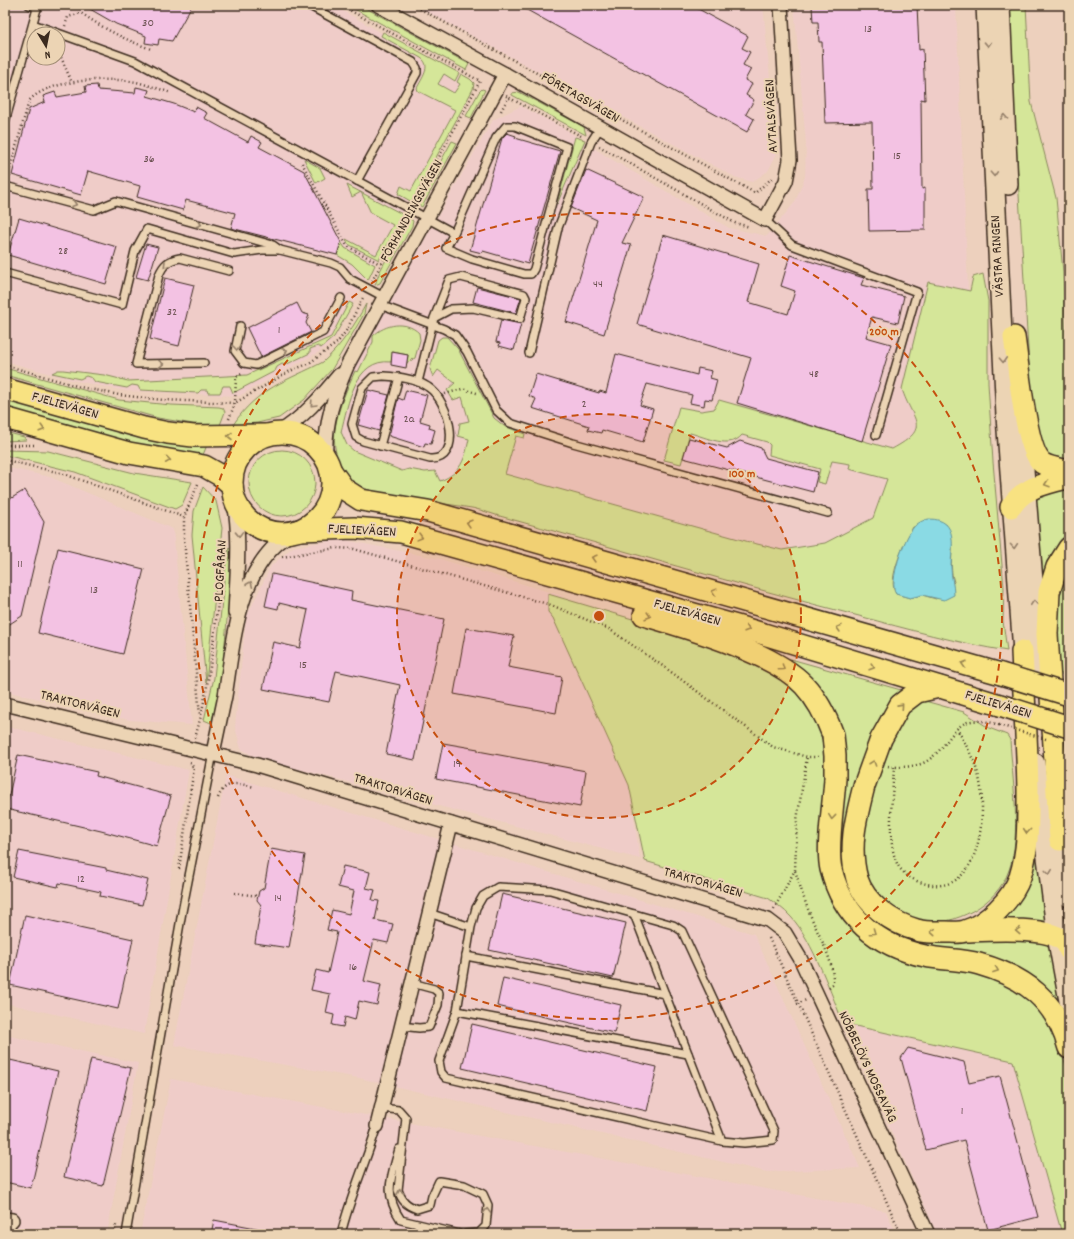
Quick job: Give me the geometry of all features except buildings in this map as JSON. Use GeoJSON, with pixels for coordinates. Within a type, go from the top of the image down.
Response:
{"type":"FeatureCollection","features":[{"type":"Feature","properties":{"kind":"main road","name":"VÄSTRA RINGEN"},"geometry":{"type":"LineString","coordinates":[[986,5],[1011,507],[1022,651],[1063,943],[1069,1001]]}},
{"type":"Feature","properties":{"kind":"main road","name":"VÄSTRA RINGEN"},"geometry":{"type":"LineString","coordinates":[[1000,5],[1014,337],[1025,491],[1037,642],[1060,840],[1069,897]]}},
{"type":"Feature","properties":{"kind":"main road"},"geometry":{"type":"LineString","coordinates":[[1014,337],[1028,430],[1034,452],[1042,463],[1069,471]]}},
{"type":"Feature","properties":{"kind":"main road","name":"FJELIEVÄGEN"},"geometry":{"type":"LineString","coordinates":[[5,389],[144,428],[168,433],[200,436],[290,433],[304,437],[315,445],[344,489],[361,500],[436,514],[1001,674],[1069,695]]}},
{"type":"Feature","properties":{"kind":"main road","name":"FJELIEVÄGEN"},"geometry":{"type":"LineString","coordinates":[[5,418],[129,453],[204,466],[220,475],[232,490],[240,512],[257,527],[274,533],[328,528],[375,528],[401,532],[736,626],[939,687],[1000,715],[1069,727]]}},
{"type":"Feature","properties":{"kind":"main road"},"geometry":{"type":"LineString","coordinates":[[232,490],[233,472],[241,453],[251,444],[273,434]]}},
{"type":"Feature","properties":{"kind":"main road","name":"FJELIEVÄGEN"},"geometry":{"type":"LineString","coordinates":[[296,532],[315,522],[326,509],[332,493],[329,465]]}},
{"type":"Feature","properties":{"kind":"main road"},"geometry":{"type":"LineString","coordinates":[[1011,507],[1017,498],[1025,491],[1069,477]]}},
{"type":"Feature","properties":{"kind":"main road"},"geometry":{"type":"LineString","coordinates":[[1060,840],[1047,634],[1049,592],[1057,567],[1069,548]]}},
{"type":"Feature","properties":{"kind":"main road"},"geometry":{"type":"LineString","coordinates":[[481,554],[538,582],[732,644],[780,666],[804,685],[823,710],[833,735],[835,778],[830,843],[831,867],[839,891],[853,916],[887,942],[907,950],[924,956],[978,964],[1022,981],[1036,992],[1059,1022],[1069,1048]]}},
{"type":"Feature","properties":{"kind":"main road"},"geometry":{"type":"LineString","coordinates":[[965,932],[984,921],[1001,908],[1011,895],[1019,878],[1025,854],[1028,829],[1028,771],[1022,651]]}},
{"type":"Feature","properties":{"kind":"main road"},"geometry":{"type":"LineString","coordinates":[[939,687],[917,692],[900,705],[881,739],[864,786],[855,821],[852,850],[858,879],[867,898],[884,914],[904,926],[918,931],[1018,931],[1045,933],[1063,943]]}},
{"type":"Feature","properties":{"kind":"street","name":"FÖRETAGSVÄGEN"},"geometry":{"type":"LineString","coordinates":[[378,5],[505,74],[765,220]]}},
{"type":"Feature","properties":{"kind":"street","name":"AVTALSVÄGEN"},"geometry":{"type":"LineString","coordinates":[[765,220],[786,181],[790,160],[781,5]]}},
{"type":"Feature","properties":{"kind":"street","name":"FÖRHANDLINGSVÄGEN"},"geometry":{"type":"LineString","coordinates":[[329,465],[327,424],[336,392],[348,364],[505,74]]}},
{"type":"Feature","properties":{"kind":"street","name":"FÖRHANDLINGSVÄGEN"},"geometry":{"type":"LineString","coordinates":[[273,434],[296,421],[307,411],[348,364]]}},
{"type":"Feature","properties":{"kind":"street","name":"PLOGFÅRAN"},"geometry":{"type":"LineString","coordinates":[[232,490],[238,522],[239,544],[232,648]]}},
{"type":"Feature","properties":{"kind":"street","name":"PLOGFÅRAN"},"geometry":{"type":"LineString","coordinates":[[213,753],[232,648],[241,608],[249,584],[266,553],[273,545],[296,532]]}},
{"type":"Feature","properties":{"kind":"street","name":"TRAKTORVÄGEN"},"geometry":{"type":"LineString","coordinates":[[5,704],[213,753],[768,920]]}},
{"type":"Feature","properties":{"kind":"street"},"geometry":{"type":"LineString","coordinates":[[377,1126],[451,824]]}},
{"type":"Feature","properties":{"kind":"street","name":"NÖBBELÖVS MOSSAVÄG"},"geometry":{"type":"LineString","coordinates":[[768,920],[786,933],[800,958],[816,996],[928,1234]]}},
{"type":"Feature","properties":{"kind":"lane"},"geometry":{"type":"LineString","coordinates":[[5,122],[38,6],[29,5]]}},
{"type":"Feature","properties":{"kind":"lane"},"geometry":{"type":"LineString","coordinates":[[308,5],[413,62],[417,68],[417,73],[358,181]]}},
{"type":"Feature","properties":{"kind":"lane"},"geometry":{"type":"LineString","coordinates":[[33,24],[39,26]]}},
{"type":"Feature","properties":{"kind":"lane"},"geometry":{"type":"LineString","coordinates":[[66,35],[135,61],[454,234]]}},
{"type":"Feature","properties":{"kind":"lane"},"geometry":{"type":"LineString","coordinates":[[506,126],[515,126],[567,147],[534,270],[531,274],[524,274],[472,259],[446,248],[454,234],[496,138],[506,126]]}},
{"type":"Feature","properties":{"kind":"lane"},"geometry":{"type":"LineString","coordinates":[[529,353],[558,228],[591,142],[600,128]]}},
{"type":"Feature","properties":{"kind":"lane"},"geometry":{"type":"LineString","coordinates":[[5,186],[94,210],[116,201],[273,245],[280,250]]}},
{"type":"Feature","properties":{"kind":"lane"},"geometry":{"type":"LineString","coordinates":[[765,220],[792,245],[917,292],[876,435]]}},
{"type":"Feature","properties":{"kind":"lane"},"geometry":{"type":"LineString","coordinates":[[5,273],[122,305],[135,252],[147,229],[234,254],[247,251],[280,250],[336,264],[344,270],[350,279],[368,289],[382,301],[433,322],[455,335],[461,342],[485,391],[500,415],[510,423],[573,443],[828,513]]}},
{"type":"Feature","properties":{"kind":"lane"},"geometry":{"type":"LineString","coordinates":[[204,363],[136,364],[159,275],[165,264],[173,259],[180,258],[229,271]]}},
{"type":"Feature","properties":{"kind":"lane"},"geometry":{"type":"LineString","coordinates":[[418,382],[433,322],[449,280],[461,277],[524,294],[526,298],[520,319],[473,308],[451,309],[433,322]]}},
{"type":"Feature","properties":{"kind":"lane"},"geometry":{"type":"LineString","coordinates":[[240,326],[235,351],[240,359],[249,365],[258,364],[323,332],[341,298]]}},
{"type":"Feature","properties":{"kind":"lane"},"geometry":{"type":"LineString","coordinates":[[378,376],[399,377],[418,382],[428,387],[439,396],[447,412],[451,430],[449,441],[443,456],[438,459],[430,459],[363,442],[356,437],[352,424],[362,388],[366,382],[378,376]]}},
{"type":"Feature","properties":{"kind":"lane"},"geometry":{"type":"LineString","coordinates":[[380,446],[399,377]]}},
{"type":"Feature","properties":{"kind":"lane"},"geometry":{"type":"LineString","coordinates":[[126,1234],[182,912],[213,753]]}},
{"type":"Feature","properties":{"kind":"lane"},"geometry":{"type":"LineString","coordinates":[[498,887],[550,890],[673,925],[682,931],[774,1131],[772,1140],[744,1143],[722,1140],[446,1078],[441,1072],[439,1061],[457,1011],[470,927],[476,908],[483,896],[498,887]]}},
{"type":"Feature","properties":{"kind":"lane"},"geometry":{"type":"LineString","coordinates":[[429,913],[470,927]]}},
{"type":"Feature","properties":{"kind":"lane"},"geometry":{"type":"LineString","coordinates":[[634,914],[722,1140]]}},
{"type":"Feature","properties":{"kind":"lane"},"geometry":{"type":"LineString","coordinates":[[466,956],[665,994]]}},
{"type":"Feature","properties":{"kind":"lane"},"geometry":{"type":"LineString","coordinates":[[401,1026],[419,1028],[429,1027],[438,1005],[439,993],[434,989],[412,983]]}},
{"type":"Feature","properties":{"kind":"lane"},"geometry":{"type":"LineString","coordinates":[[457,1011],[688,1054]]}},
{"type":"Feature","properties":{"kind":"lane"},"geometry":{"type":"LineString","coordinates":[[381,1108],[399,1110],[406,1118],[398,1190],[401,1200],[407,1205],[417,1209],[430,1205],[432,1196],[439,1181],[464,1186],[483,1194],[488,1205],[486,1226],[479,1233],[465,1234]]}},
{"type":"Feature","properties":{"kind":"lane"},"geometry":{"type":"LineString","coordinates":[[342,1234],[348,1208],[368,1156],[377,1126]]}},
{"type":"Feature","properties":{"kind":"lane"},"geometry":{"type":"LineString","coordinates":[[404,1134],[389,1195],[393,1208],[400,1220],[460,1234]]}},
{"type":"Feature","properties":{"kind":"lane"},"geometry":{"type":"LineString","coordinates":[[8,1220],[10,1234]]}},
{"type":"Feature","properties":{"kind":"path"},"geometry":{"type":"LineString","coordinates":[[340,5],[591,142],[735,223],[752,227],[759,226],[765,220]]}},
{"type":"Feature","properties":{"kind":"path"},"geometry":{"type":"LineString","coordinates":[[413,5],[755,193],[774,175]]}},
{"type":"Feature","properties":{"kind":"path"},"geometry":{"type":"LineString","coordinates":[[65,26],[68,17],[81,13],[103,28],[129,41],[152,49]]}},
{"type":"Feature","properties":{"kind":"path"},"geometry":{"type":"LineString","coordinates":[[65,66],[72,83]]}},
{"type":"Feature","properties":{"kind":"path"},"geometry":{"type":"LineString","coordinates":[[14,179],[10,177],[9,172],[29,101],[39,93],[72,83],[110,80],[135,82],[158,88],[177,96]]}},
{"type":"Feature","properties":{"kind":"path"},"geometry":{"type":"LineString","coordinates":[[5,365],[80,387],[119,395],[164,400],[235,403],[286,374],[308,364],[337,343],[346,331],[380,264],[411,210],[480,81]]}},
{"type":"Feature","properties":{"kind":"path"},"geometry":{"type":"LineString","coordinates":[[299,160],[303,164],[347,246],[380,264]]}},
{"type":"Feature","properties":{"kind":"path"},"geometry":{"type":"LineString","coordinates":[[227,425],[235,403],[236,377],[244,372],[249,365]]}},
{"type":"Feature","properties":{"kind":"path"},"geometry":{"type":"LineString","coordinates":[[439,396],[462,390],[476,392],[485,391]]}},
{"type":"Feature","properties":{"kind":"path"},"geometry":{"type":"LineString","coordinates":[[5,445],[38,446]]}},
{"type":"Feature","properties":{"kind":"path"},"geometry":{"type":"LineString","coordinates":[[5,460],[61,472],[184,517]]}},
{"type":"Feature","properties":{"kind":"path"},"geometry":{"type":"LineString","coordinates":[[198,484],[184,517],[185,564],[201,719]]}},
{"type":"Feature","properties":{"kind":"path"},"geometry":{"type":"LineString","coordinates":[[266,553],[279,557],[289,557],[323,550],[354,549],[551,605],[609,629],[773,746],[807,757],[824,756]]}},
{"type":"Feature","properties":{"kind":"path"},"geometry":{"type":"LineString","coordinates":[[178,873],[194,768],[189,764],[201,719],[212,660],[224,553]]}},
{"type":"Feature","properties":{"kind":"path"},"geometry":{"type":"LineString","coordinates":[[882,765],[894,767],[927,762],[957,729],[968,722],[1000,715],[1052,741]]}},
{"type":"Feature","properties":{"kind":"path"},"geometry":{"type":"LineString","coordinates":[[894,767],[891,844],[900,869],[910,878],[924,884],[941,884],[959,877],[976,854],[981,834],[983,801],[976,766],[957,729]]}},
{"type":"Feature","properties":{"kind":"path"},"geometry":{"type":"LineString","coordinates":[[797,1004],[816,996],[833,984],[833,975],[829,956],[810,916],[795,870],[797,820],[807,757]]}},
{"type":"Feature","properties":{"kind":"path"},"geometry":{"type":"LineString","coordinates":[[218,798],[221,790],[227,785],[238,783],[254,787]]}},
{"type":"Feature","properties":{"kind":"path"},"geometry":{"type":"LineString","coordinates":[[795,870],[768,920],[767,932],[797,1004],[901,1234]]}},
{"type":"Feature","properties":{"kind":"path"},"geometry":{"type":"LineString","coordinates":[[235,893],[258,896]]}},
{"type":"Feature","properties":{"kind":"path"},"geometry":{"type":"LineString","coordinates":[[114,1234],[117,1219]]}},
{"type":"Feature","properties":{"kind":"shaded area"},"geometry":{"type":"Polygon","coordinates":[[[5,5],[333,5],[466,81],[468,88],[336,336],[326,348],[239,396],[126,391],[72,380],[5,361],[5,5]]]}},
{"type":"Feature","properties":{"kind":"shaded area"},"geometry":{"type":"Polygon","coordinates":[[[414,5],[763,5],[777,153],[768,171],[752,182],[735,177],[414,5]]]}},
{"type":"Feature","properties":{"kind":"shaded area"},"geometry":{"type":"Polygon","coordinates":[[[794,5],[956,5],[968,290],[926,488],[815,572],[378,484],[336,463],[330,439],[343,390],[375,326],[493,120],[521,106],[565,129],[606,156],[729,228],[767,236],[795,202],[805,177],[806,144],[794,5]]]}},
{"type":"Feature","properties":{"kind":"shaded area"},"geometry":{"type":"Polygon","coordinates":[[[5,467],[50,477],[173,529],[192,725],[129,720],[5,691],[5,467]]]}},
{"type":"Feature","properties":{"kind":"shaded area"},"geometry":{"type":"Polygon","coordinates":[[[340,539],[440,559],[562,596],[629,786],[640,859],[257,758],[241,749],[235,727],[246,618],[271,566],[293,547],[340,539]]]}},
{"type":"Feature","properties":{"kind":"shaded area"},"geometry":{"type":"Polygon","coordinates":[[[5,726],[189,770],[144,1034],[5,1003],[5,726]]]}},
{"type":"Feature","properties":{"kind":"shaded area"},"geometry":{"type":"Polygon","coordinates":[[[226,775],[754,934],[860,1168],[767,1172],[359,1078],[174,1045],[226,775]]]}},
{"type":"Feature","properties":{"kind":"shaded area"},"geometry":{"type":"Polygon","coordinates":[[[849,1009],[1029,1043],[1067,1060],[1069,1068],[1069,1234],[937,1234],[849,1036],[849,1009]]]}},
{"type":"Feature","properties":{"kind":"shaded area"},"geometry":{"type":"Polygon","coordinates":[[[5,1035],[138,1063],[107,1234],[5,1234],[5,1035]]]}},
{"type":"Feature","properties":{"kind":"shaded area"},"geometry":{"type":"Polygon","coordinates":[[[171,1079],[886,1211],[896,1234],[140,1234],[171,1079]]]}},
{"type":"Feature","properties":{"kind":"green space"},"geometry":{"type":"Polygon","coordinates":[[[347,5],[360,5],[469,64],[466,70],[347,5]]]}},
{"type":"Feature","properties":{"kind":"green space"},"geometry":{"type":"Polygon","coordinates":[[[1008,5],[1026,5],[1031,102],[1056,198],[1063,272],[1069,409],[1069,461],[1047,456],[1032,418],[1008,5]]]}},
{"type":"Feature","properties":{"kind":"green space"},"geometry":{"type":"Polygon","coordinates":[[[383,32],[459,73],[455,81],[444,74],[438,84],[454,93],[460,84],[457,82],[461,74],[474,83],[473,89],[412,202],[398,194],[401,186],[411,191],[455,110],[418,91],[417,88],[426,68],[424,61],[381,36],[383,32]]]}},
{"type":"Feature","properties":{"kind":"green space"},"geometry":{"type":"Polygon","coordinates":[[[482,89],[485,90],[471,118],[466,116],[479,92],[482,89]]]}},
{"type":"Feature","properties":{"kind":"green space"},"geometry":{"type":"Polygon","coordinates":[[[519,92],[584,127],[586,135],[512,95],[512,93],[519,92]]]}},
{"type":"Feature","properties":{"kind":"green space"},"geometry":{"type":"Polygon","coordinates":[[[575,137],[585,140],[557,204],[575,137]]]}},
{"type":"Feature","properties":{"kind":"green space"},"geometry":{"type":"Polygon","coordinates":[[[452,141],[457,143],[422,207],[417,204],[452,141]]]}},
{"type":"Feature","properties":{"kind":"green space"},"geometry":{"type":"Polygon","coordinates":[[[304,159],[320,168],[325,178],[316,183],[304,159]]]}},
{"type":"Feature","properties":{"kind":"green space"},"geometry":{"type":"Polygon","coordinates":[[[347,185],[361,192],[352,197],[347,185]]]}},
{"type":"Feature","properties":{"kind":"green space"},"geometry":{"type":"Polygon","coordinates":[[[361,192],[404,215],[379,260],[348,244],[346,239],[376,255],[393,225],[371,213],[361,192]]]}},
{"type":"Feature","properties":{"kind":"green space"},"geometry":{"type":"Polygon","coordinates":[[[409,218],[413,221],[412,226],[380,283],[375,285],[380,271],[409,218]]]}},
{"type":"Feature","properties":{"kind":"green space"},"geometry":{"type":"Polygon","coordinates":[[[341,242],[345,248],[375,265],[368,280],[352,264],[337,255],[341,242]]]}},
{"type":"Feature","properties":{"kind":"green space"},"geometry":{"type":"Polygon","coordinates":[[[983,274],[988,301],[988,383],[1004,588],[1003,621],[1007,651],[932,635],[813,604],[477,509],[388,496],[360,486],[350,479],[341,467],[336,453],[334,439],[339,411],[355,371],[358,372],[373,342],[373,336],[389,326],[408,326],[419,333],[420,340],[415,358],[407,363],[408,355],[393,352],[391,362],[379,363],[369,367],[361,375],[350,396],[341,432],[347,445],[354,451],[402,471],[409,469],[425,472],[435,471],[440,481],[453,474],[464,459],[469,439],[458,436],[460,423],[469,421],[462,397],[453,400],[447,390],[455,383],[438,370],[433,377],[430,369],[438,340],[442,337],[447,337],[458,349],[494,418],[504,426],[525,434],[524,438],[516,436],[505,474],[782,550],[825,543],[873,518],[887,479],[849,469],[850,464],[832,461],[825,484],[817,482],[820,469],[769,455],[770,445],[767,442],[742,435],[731,442],[724,442],[690,433],[681,464],[664,460],[679,407],[701,411],[714,409],[719,400],[892,449],[905,441],[916,429],[914,416],[902,389],[928,282],[970,291],[973,277],[983,274]],[[946,524],[913,527],[901,551],[895,570],[893,580],[896,594],[910,598],[922,595],[936,599],[954,582],[951,567],[952,547],[950,532],[946,524]]]}},
{"type":"Feature","properties":{"kind":"green space"},"geometry":{"type":"Polygon","coordinates":[[[349,302],[353,304],[334,337],[321,348],[318,346],[310,349],[310,353],[285,365],[282,364],[277,367],[275,371],[233,393],[230,386],[223,386],[220,393],[208,393],[207,390],[201,390],[198,393],[140,390],[138,386],[132,385],[127,388],[95,382],[92,378],[86,376],[80,379],[52,373],[58,370],[63,370],[104,375],[128,381],[247,375],[331,337],[349,302]]]}},
{"type":"Feature","properties":{"kind":"green space"},"geometry":{"type":"Polygon","coordinates":[[[366,304],[364,314],[332,369],[304,400],[279,418],[257,423],[233,425],[242,412],[263,394],[323,362],[347,335],[366,304]]]}},
{"type":"Feature","properties":{"kind":"green space"},"geometry":{"type":"Polygon","coordinates":[[[5,368],[119,400],[171,405],[219,407],[223,408],[225,412],[220,425],[193,424],[158,418],[5,375],[5,368]]]}},
{"type":"Feature","properties":{"kind":"green space"},"geometry":{"type":"Polygon","coordinates":[[[5,399],[207,445],[203,455],[153,449],[5,407],[5,399]]]}},
{"type":"Feature","properties":{"kind":"green space"},"geometry":{"type":"Polygon","coordinates":[[[5,432],[24,437],[26,440],[5,441],[5,432]]]}},
{"type":"Feature","properties":{"kind":"green space"},"geometry":{"type":"Polygon","coordinates":[[[5,450],[48,451],[134,473],[192,482],[182,505],[175,509],[75,472],[5,455],[5,450]]]}},
{"type":"Feature","properties":{"kind":"green space"},"geometry":{"type":"Polygon","coordinates":[[[282,450],[295,453],[305,460],[312,470],[315,483],[312,496],[305,506],[295,513],[282,516],[269,513],[259,506],[252,496],[249,483],[252,470],[259,460],[269,453],[282,450]]]}},
{"type":"Feature","properties":{"kind":"green space"},"geometry":{"type":"Polygon","coordinates":[[[1069,486],[1069,533],[1056,552],[1044,593],[1032,498],[1069,486]]]}},
{"type":"Feature","properties":{"kind":"green space"},"geometry":{"type":"Polygon","coordinates":[[[203,487],[216,501],[222,528],[206,683],[192,535],[194,511],[203,487]]]}},
{"type":"Feature","properties":{"kind":"green space"},"geometry":{"type":"Polygon","coordinates":[[[229,548],[232,549],[224,655],[219,689],[211,723],[204,720],[214,678],[226,562],[229,548]]]}},
{"type":"Feature","properties":{"kind":"green space"},"geometry":{"type":"Polygon","coordinates":[[[1069,562],[1069,676],[1055,672],[1058,594],[1069,562]]]}},
{"type":"Feature","properties":{"kind":"green space"},"geometry":{"type":"Polygon","coordinates":[[[548,594],[700,639],[784,678],[809,704],[822,728],[827,765],[822,838],[856,930],[1020,989],[1038,1006],[1051,1026],[1069,1073],[1069,1234],[1062,1234],[1013,1061],[851,1025],[845,1027],[821,969],[807,940],[799,927],[783,909],[768,898],[645,861],[629,785],[553,618],[548,612],[548,594]]]}},
{"type":"Feature","properties":{"kind":"green space"},"geometry":{"type":"Polygon","coordinates":[[[780,656],[901,690],[892,701],[849,823],[874,915],[1032,939],[1053,946],[1063,1010],[1055,1003],[885,932],[863,914],[851,898],[837,856],[844,763],[780,656]]]}},
{"type":"Feature","properties":{"kind":"green space"},"geometry":{"type":"Polygon","coordinates":[[[925,701],[964,712],[989,728],[1007,735],[1010,740],[1016,824],[1013,856],[1009,870],[995,893],[985,903],[973,911],[947,921],[933,923],[915,922],[884,905],[875,893],[867,878],[860,855],[862,826],[865,814],[893,733],[909,709],[916,704],[925,701]]]}},
{"type":"Feature","properties":{"kind":"green space"},"geometry":{"type":"Polygon","coordinates":[[[1037,845],[1049,925],[994,925],[1037,845]]]}},
{"type":"Feature","properties":{"kind":"water"},"geometry":{"type":"Polygon","coordinates":[[[929,519],[939,520],[946,524],[950,529],[952,536],[951,571],[954,595],[944,600],[922,595],[910,598],[896,594],[894,588],[895,571],[905,541],[915,526],[920,522],[929,519]]]}}]}
